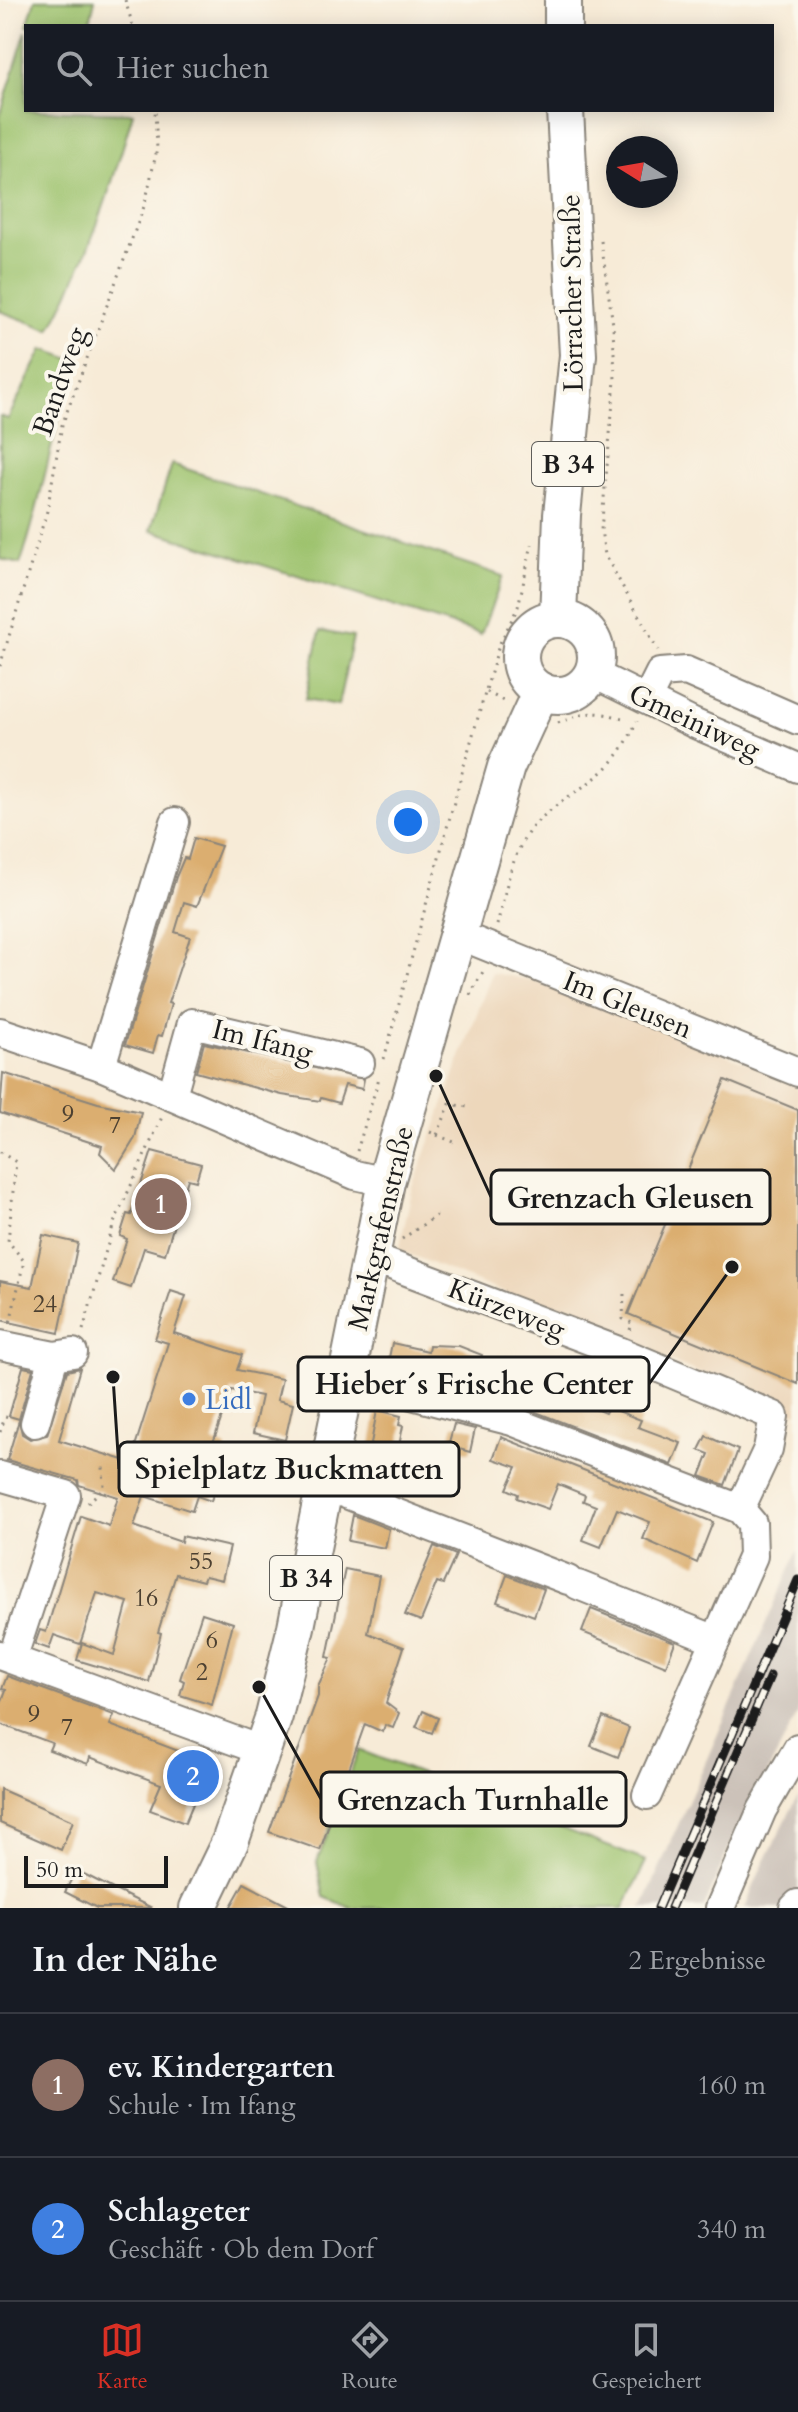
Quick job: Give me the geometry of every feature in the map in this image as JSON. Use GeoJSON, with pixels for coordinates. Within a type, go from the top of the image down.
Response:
{"type":"FeatureCollection","features":[{"type":"Feature","properties":{"kind":"main road"},"geometry":{"type":"LineString","coordinates":[[563,0],[563,24]]}},
{"type":"Feature","properties":{"kind":"main road","name":"Lörracher Straße"},"geometry":{"type":"LineString","coordinates":[[558,618],[560,530],[578,355],[565,112]]}},
{"type":"Feature","properties":{"kind":"main road"},"geometry":{"type":"LineString","coordinates":[[558,618],[576,623],[590,636],[596,654],[592,673],[576,690],[534,703],[521,665],[522,643],[537,625],[558,618]]}},
{"type":"Feature","properties":{"kind":"main road","name":"Markgrafenstraße"},"geometry":{"type":"LineString","coordinates":[[198,1908],[230,1842],[263,1751],[296,1627],[346,1378],[384,1249],[370,1179],[475,942],[506,767],[534,703]]}},
{"type":"Feature","properties":{"kind":"street"},"geometry":{"type":"LineString","coordinates":[[643,714],[660,673],[686,671],[798,720]]}},
{"type":"Feature","properties":{"kind":"street","name":"Gmeiniweg"},"geometry":{"type":"LineString","coordinates":[[592,673],[643,714],[798,768]]}},
{"type":"Feature","properties":{"kind":"street"},"geometry":{"type":"LineString","coordinates":[[101,1066],[175,822]]}},
{"type":"Feature","properties":{"kind":"street","name":"Im Gleusen"},"geometry":{"type":"LineString","coordinates":[[475,942],[798,1072]]}},
{"type":"Feature","properties":{"kind":"street","name":"Im Ifang"},"geometry":{"type":"LineString","coordinates":[[172,1095],[192,1023],[360,1063]]}},
{"type":"Feature","properties":{"kind":"street"},"geometry":{"type":"LineString","coordinates":[[0,1032],[101,1066],[370,1179]]}},
{"type":"Feature","properties":{"kind":"street","name":"Kürzeweg"},"geometry":{"type":"LineString","coordinates":[[384,1249],[774,1416],[768,1449],[740,1509]]}},
{"type":"Feature","properties":{"kind":"street"},"geometry":{"type":"LineString","coordinates":[[2,1346],[64,1354],[35,1423]]}},
{"type":"Feature","properties":{"kind":"street"},"geometry":{"type":"LineString","coordinates":[[346,1378],[501,1417],[740,1509],[752,1523],[753,1556],[647,1795]]}},
{"type":"Feature","properties":{"kind":"street"},"geometry":{"type":"LineString","coordinates":[[0,1476],[66,1495],[6,1657],[263,1751]]}},
{"type":"Feature","properties":{"kind":"street"},"geometry":{"type":"LineString","coordinates":[[323,1485],[716,1640]]}},
{"type":"Feature","properties":{"kind":"street"},"geometry":{"type":"LineString","coordinates":[[720,1908],[762,1810],[798,1748]]}},
{"type":"Feature","properties":{"kind":"street"},"geometry":{"type":"LineString","coordinates":[[794,1908],[798,1904]]}},
{"type":"Feature","properties":{"kind":"path"},"geometry":{"type":"LineString","coordinates":[[125,0],[132,24]]}},
{"type":"Feature","properties":{"kind":"path","name":"Bandweg"},"geometry":{"type":"LineString","coordinates":[[0,666],[47,511],[62,425],[145,204],[157,149],[155,112]]}},
{"type":"Feature","properties":{"kind":"path"},"geometry":{"type":"LineString","coordinates":[[601,236],[613,325],[615,381],[603,543],[605,555],[658,650]]}},
{"type":"Feature","properties":{"kind":"path"},"geometry":{"type":"LineString","coordinates":[[370,1179],[356,1156],[499,645],[518,607],[533,537]]}},
{"type":"Feature","properties":{"kind":"path"},"geometry":{"type":"LineString","coordinates":[[464,1002],[482,980],[475,942],[525,838],[537,822],[613,764],[643,714],[588,712],[550,725],[534,703],[487,692]]}},
{"type":"Feature","properties":{"kind":"path"},"geometry":{"type":"LineString","coordinates":[[64,1354],[80,1344],[114,1223],[172,1095]]}},
{"type":"Feature","properties":{"kind":"path"},"geometry":{"type":"LineString","coordinates":[[437,1135],[450,1104],[468,1107]]}},
{"type":"Feature","properties":{"kind":"path"},"geometry":{"type":"LineString","coordinates":[[426,1130],[454,1142]]}},
{"type":"Feature","properties":{"kind":"path"},"geometry":{"type":"LineString","coordinates":[[0,1152],[16,1162],[8,1241],[24,1261],[2,1346]]}},
{"type":"Feature","properties":{"kind":"path"},"geometry":{"type":"LineString","coordinates":[[384,1249],[423,1228],[437,1215]]}},
{"type":"Feature","properties":{"kind":"path"},"geometry":{"type":"LineString","coordinates":[[621,1352],[632,1323],[623,1319],[624,1294]]}},
{"type":"Feature","properties":{"kind":"shaded area"},"geometry":{"type":"Polygon","coordinates":[[[492,973],[537,981],[798,1083],[798,1413],[399,1250],[413,1187],[492,973]]]}},
{"type":"Feature","properties":{"kind":"shaded area"},"geometry":{"type":"Polygon","coordinates":[[[798,1550],[798,1713],[727,1852],[704,1908],[642,1908],[798,1550]]]}},
{"type":"Feature","properties":{"kind":"shaded area"},"geometry":{"type":"Polygon","coordinates":[[[798,1796],[798,1908],[745,1908],[760,1871],[798,1796]]]}},
{"type":"Feature","properties":{"kind":"green space"},"geometry":{"type":"Polygon","coordinates":[[[35,0],[95,0],[89,24],[28,24],[35,0]]]}},
{"type":"Feature","properties":{"kind":"green space"},"geometry":{"type":"Polygon","coordinates":[[[24,38],[24,112],[133,113],[98,224],[50,330],[0,311],[0,116],[24,38]]]}},
{"type":"Feature","properties":{"kind":"green space"},"geometry":{"type":"Polygon","coordinates":[[[43,349],[77,361],[60,411],[20,564],[0,559],[0,416],[8,419],[43,349]]]}},
{"type":"Feature","properties":{"kind":"green space"},"geometry":{"type":"Polygon","coordinates":[[[172,464],[503,576],[481,634],[151,530],[172,464]]]}},
{"type":"Feature","properties":{"kind":"green space"},"geometry":{"type":"Polygon","coordinates":[[[320,631],[353,637],[338,705],[306,699],[320,631]]]}},
{"type":"Feature","properties":{"kind":"green space"},"geometry":{"type":"Polygon","coordinates":[[[359,1750],[646,1861],[624,1908],[351,1908],[324,1897],[317,1862],[359,1750]]]}},
{"type":"Feature","properties":{"kind":"building"},"geometry":{"type":"Polygon","coordinates":[[[194,838],[221,846],[197,906],[184,902],[175,932],[190,937],[168,1003],[171,1004],[162,1036],[158,1035],[153,1053],[125,1045],[176,877],[184,858],[188,859],[194,838]]]}},
{"type":"Feature","properties":{"kind":"building"},"geometry":{"type":"Polygon","coordinates":[[[204,1043],[364,1079],[362,1089],[345,1085],[339,1103],[321,1098],[320,1101],[282,1095],[196,1072],[204,1043]]]}},
{"type":"Feature","properties":{"kind":"building"},"geometry":{"type":"Polygon","coordinates":[[[3,1073],[98,1103],[141,1112],[135,1138],[116,1169],[100,1153],[102,1146],[0,1113],[3,1073]]]}},
{"type":"Feature","properties":{"kind":"building"},"geometry":{"type":"Polygon","coordinates":[[[725,1080],[798,1110],[798,1384],[628,1314],[725,1080]]]}},
{"type":"Feature","properties":{"kind":"building"},"geometry":{"type":"Polygon","coordinates":[[[152,1151],[201,1164],[196,1181],[188,1179],[165,1254],[144,1248],[131,1288],[113,1282],[127,1239],[120,1236],[127,1214],[131,1215],[152,1151]]]}},
{"type":"Feature","properties":{"kind":"building"},"geometry":{"type":"Polygon","coordinates":[[[43,1235],[78,1243],[59,1333],[0,1320],[0,1281],[32,1287],[43,1235]]]}},
{"type":"Feature","properties":{"kind":"building"},"geometry":{"type":"Polygon","coordinates":[[[171,1291],[186,1296],[174,1333],[242,1355],[237,1370],[282,1379],[277,1400],[293,1404],[285,1440],[253,1433],[261,1396],[231,1390],[213,1443],[227,1448],[211,1501],[197,1496],[192,1511],[144,1496],[134,1526],[181,1542],[182,1536],[230,1547],[222,1580],[205,1576],[203,1581],[176,1574],[158,1632],[161,1633],[149,1682],[77,1660],[82,1643],[114,1655],[128,1602],[97,1593],[80,1644],[54,1635],[49,1649],[35,1644],[40,1630],[46,1632],[81,1516],[109,1526],[118,1497],[79,1485],[78,1480],[7,1460],[19,1420],[22,1434],[30,1439],[47,1435],[67,1371],[80,1368],[59,1440],[130,1462],[168,1343],[155,1339],[171,1291]]]}},
{"type":"Feature","properties":{"kind":"building"},"geometry":{"type":"Polygon","coordinates":[[[392,1343],[428,1351],[429,1345],[459,1346],[482,1355],[477,1367],[512,1376],[605,1413],[608,1407],[641,1420],[638,1427],[681,1443],[672,1465],[505,1400],[470,1390],[477,1369],[473,1377],[414,1363],[412,1373],[387,1368],[392,1343]]]}},
{"type":"Feature","properties":{"kind":"building"},"geometry":{"type":"Polygon","coordinates":[[[23,1367],[33,1369],[19,1419],[9,1416],[23,1367]]]}},
{"type":"Feature","properties":{"kind":"building"},"geometry":{"type":"Polygon","coordinates":[[[377,1410],[401,1416],[399,1425],[403,1426],[390,1491],[364,1483],[377,1410]]]}},
{"type":"Feature","properties":{"kind":"building"},"geometry":{"type":"Polygon","coordinates":[[[454,1424],[475,1429],[470,1452],[448,1446],[454,1424]]]}},
{"type":"Feature","properties":{"kind":"building"},"geometry":{"type":"Polygon","coordinates":[[[706,1436],[738,1450],[725,1485],[700,1476],[709,1454],[699,1450],[706,1436]]]}},
{"type":"Feature","properties":{"kind":"building"},"geometry":{"type":"Polygon","coordinates":[[[501,1437],[713,1522],[697,1563],[643,1539],[650,1522],[617,1509],[601,1547],[583,1540],[596,1506],[583,1501],[585,1495],[558,1484],[548,1509],[517,1498],[518,1494],[507,1489],[517,1467],[493,1459],[501,1437]]]}},
{"type":"Feature","properties":{"kind":"building"},"geometry":{"type":"Polygon","coordinates":[[[353,1515],[389,1529],[385,1548],[348,1541],[353,1515]]]}},
{"type":"Feature","properties":{"kind":"building"},"geometry":{"type":"Polygon","coordinates":[[[434,1546],[456,1555],[443,1584],[437,1582],[421,1621],[405,1615],[434,1546]]]}},
{"type":"Feature","properties":{"kind":"building"},"geometry":{"type":"Polygon","coordinates":[[[345,1569],[379,1576],[368,1633],[404,1647],[386,1703],[399,1713],[393,1728],[385,1725],[383,1732],[365,1724],[320,1850],[269,1832],[318,1696],[318,1686],[331,1658],[327,1657],[345,1569]]]}},
{"type":"Feature","properties":{"kind":"building"},"geometry":{"type":"Polygon","coordinates":[[[507,1575],[544,1589],[534,1616],[497,1602],[507,1575]]]}},
{"type":"Feature","properties":{"kind":"building"},"geometry":{"type":"Polygon","coordinates":[[[591,1609],[675,1642],[666,1666],[582,1632],[591,1609]]]}},
{"type":"Feature","properties":{"kind":"building"},"geometry":{"type":"Polygon","coordinates":[[[202,1613],[233,1623],[212,1705],[180,1695],[184,1681],[180,1679],[202,1613]]]}},
{"type":"Feature","properties":{"kind":"building"},"geometry":{"type":"Polygon","coordinates":[[[7,1676],[114,1715],[110,1725],[210,1763],[185,1823],[150,1810],[161,1784],[90,1757],[88,1764],[49,1750],[52,1743],[0,1724],[0,1706],[6,1690],[2,1689],[7,1676]]]}},
{"type":"Feature","properties":{"kind":"building"},"geometry":{"type":"Polygon","coordinates":[[[423,1711],[438,1718],[432,1733],[416,1727],[423,1711]]]}},
{"type":"Feature","properties":{"kind":"building"},"geometry":{"type":"Polygon","coordinates":[[[603,1717],[629,1728],[618,1757],[591,1746],[603,1717]]]}},
{"type":"Feature","properties":{"kind":"building"},"geometry":{"type":"Polygon","coordinates":[[[0,1789],[73,1821],[61,1850],[0,1823],[0,1789]]]}},
{"type":"Feature","properties":{"kind":"building"},"geometry":{"type":"Polygon","coordinates":[[[76,1870],[152,1908],[97,1908],[65,1892],[76,1870]]]}},
{"type":"Feature","properties":{"kind":"building"},"geometry":{"type":"Polygon","coordinates":[[[244,1883],[292,1908],[230,1908],[244,1883]]]}},
{"type":"Feature","properties":{"kind":"railway"},"geometry":{"type":"LineString","coordinates":[[658,1908],[798,1580]]}},
{"type":"Feature","properties":{"kind":"railway"},"geometry":{"type":"LineString","coordinates":[[671,1908],[770,1676]]}},
{"type":"Feature","properties":{"kind":"place","name":"Grenzach Gleusen"},"geometry":{"type":"Point","coordinates":[436,1076]}},
{"type":"Feature","properties":{"kind":"place","name":"ev. Kindergarten"},"geometry":{"type":"Point","coordinates":[161,1204]}},
{"type":"Feature","properties":{"kind":"place","name":"Hieber´s Frische Center"},"geometry":{"type":"Point","coordinates":[732,1267]}},
{"type":"Feature","properties":{"kind":"place","name":"Spielplatz Buckmatten"},"geometry":{"type":"Point","coordinates":[113,1377]}},
{"type":"Feature","properties":{"kind":"place","name":"Lidl"},"geometry":{"type":"Point","coordinates":[189,1399]}},
{"type":"Feature","properties":{"kind":"place","name":"Grenzach Turnhalle"},"geometry":{"type":"Point","coordinates":[259,1687]}},
{"type":"Feature","properties":{"kind":"place","name":"Schlageter"},"geometry":{"type":"Point","coordinates":[193,1776]}}]}
